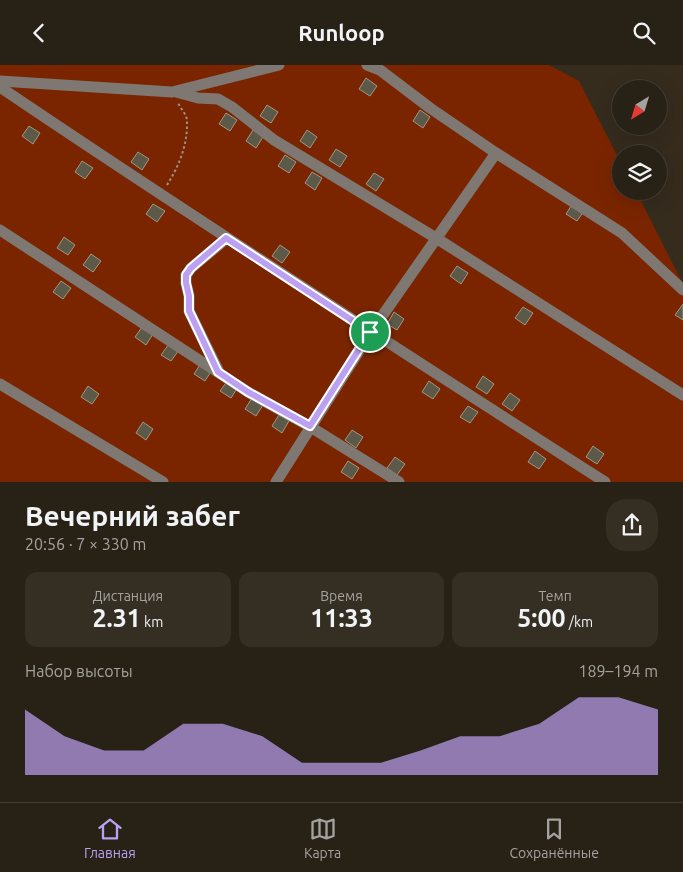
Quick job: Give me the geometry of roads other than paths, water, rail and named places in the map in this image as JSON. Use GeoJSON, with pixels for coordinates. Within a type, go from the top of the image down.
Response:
{"type":"FeatureCollection","features":[{"type":"Feature","properties":{"kind":"street"},"geometry":{"type":"LineString","coordinates":[[174,92],[279,65]]}},
{"type":"Feature","properties":{"kind":"street"},"geometry":{"type":"LineString","coordinates":[[367,65],[380,70],[430,108],[496,153],[622,233],[683,290]]}},
{"type":"Feature","properties":{"kind":"street"},"geometry":{"type":"LineString","coordinates":[[0,81],[174,92],[198,98],[218,99],[232,107],[274,140],[436,238],[683,395]]}},
{"type":"Feature","properties":{"kind":"street"},"geometry":{"type":"LineString","coordinates":[[0,87],[160,195],[605,482]]}},
{"type":"Feature","properties":{"kind":"street"},"geometry":{"type":"LineString","coordinates":[[276,482],[370,332],[496,153]]}},
{"type":"Feature","properties":{"kind":"street"},"geometry":{"type":"LineString","coordinates":[[0,230],[248,392],[310,426],[399,482]]}},
{"type":"Feature","properties":{"kind":"street"},"geometry":{"type":"LineString","coordinates":[[218,372],[189,311],[186,275],[191,268],[226,238]]}},
{"type":"Feature","properties":{"kind":"street"},"geometry":{"type":"LineString","coordinates":[[0,384],[164,482]]}}]}
